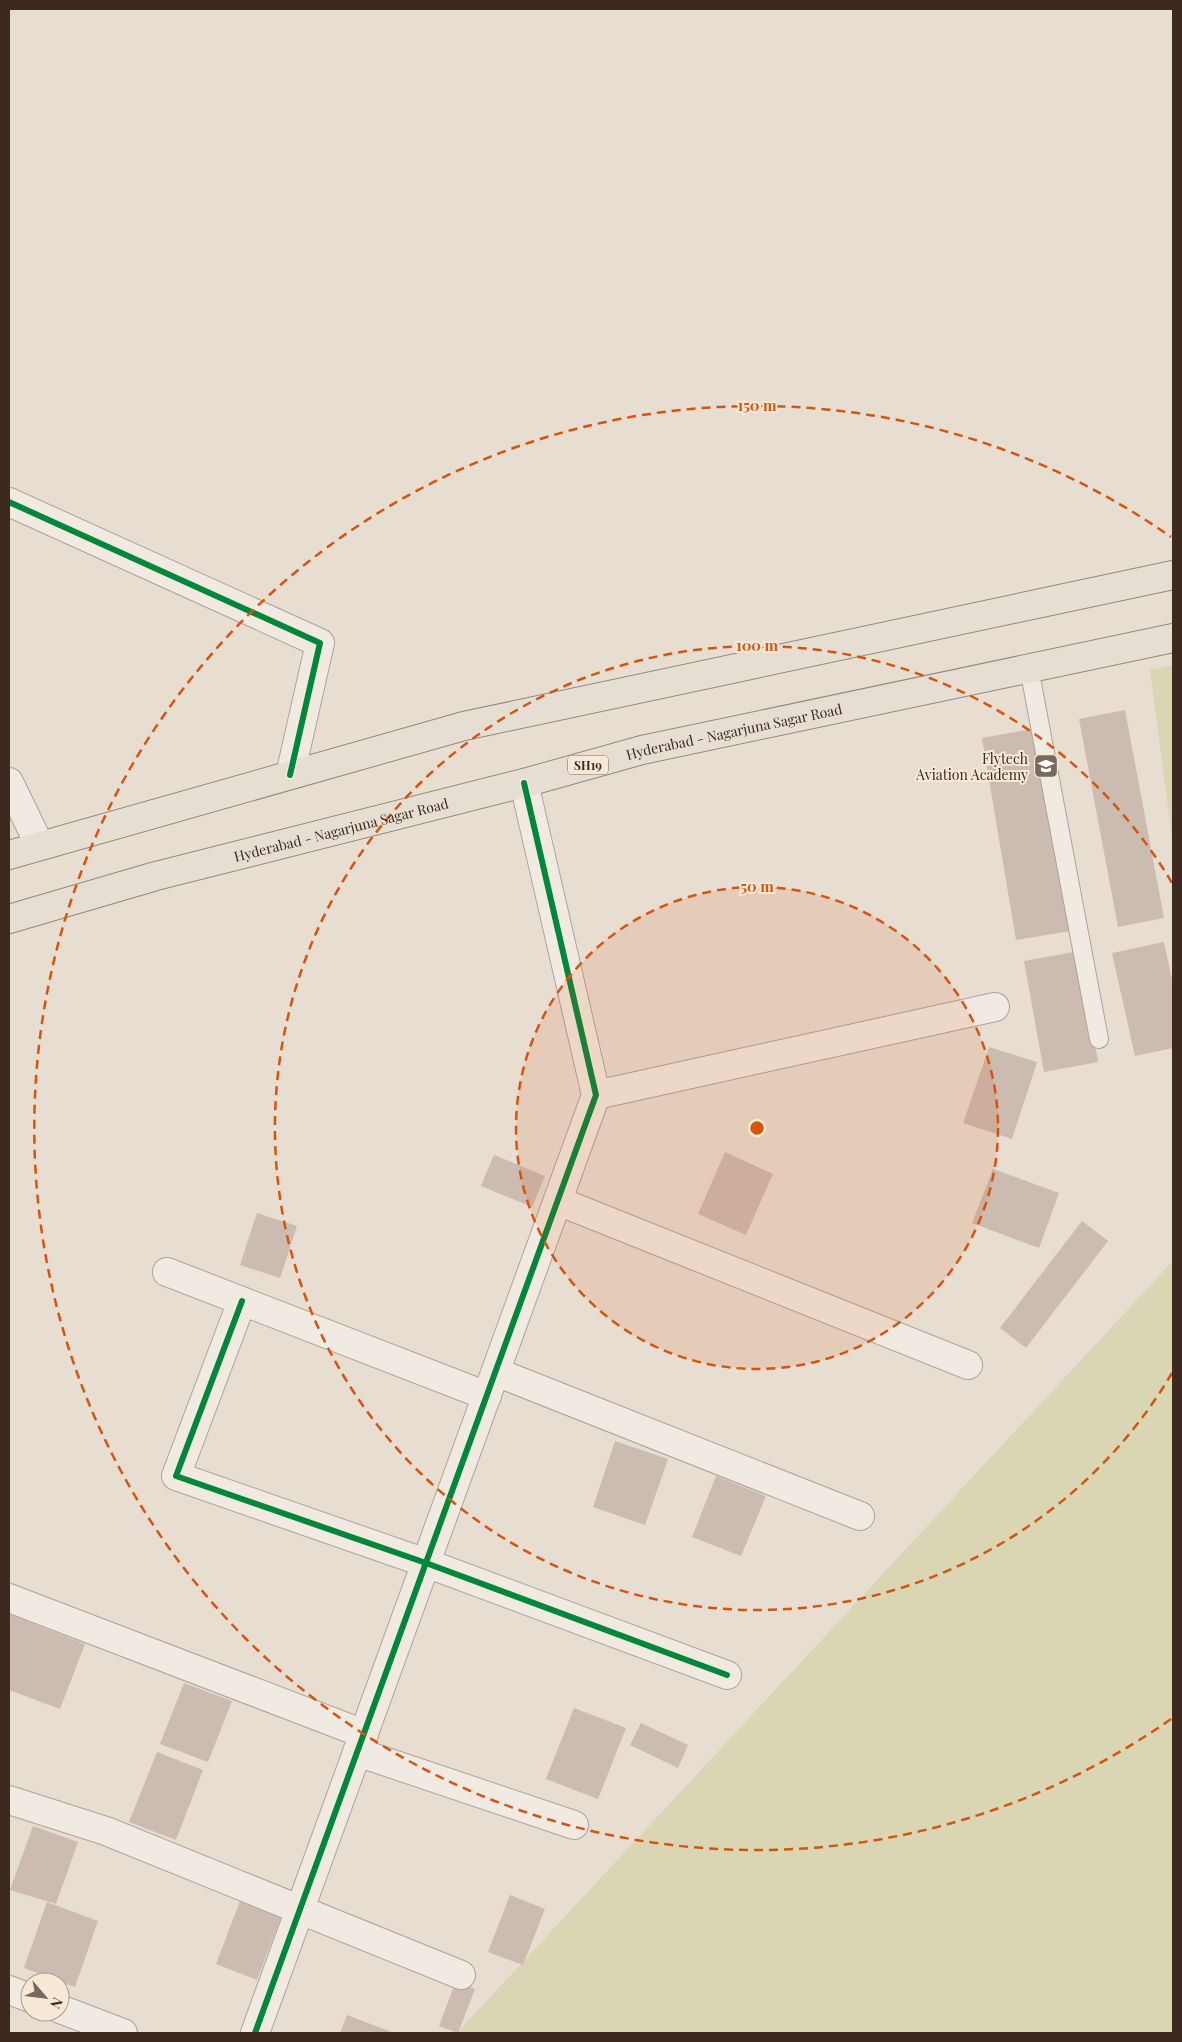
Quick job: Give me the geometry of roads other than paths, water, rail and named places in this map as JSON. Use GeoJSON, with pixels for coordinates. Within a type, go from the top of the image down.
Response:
{"type":"FeatureCollection","features":[{"type":"Feature","properties":{"kind":"main road"},"geometry":{"type":"LineString","coordinates":[[9,855],[464,726],[1173,575]]}},
{"type":"Feature","properties":{"kind":"main road","name":"Hyderabad - Nagarjuna Sagar Road"},"geometry":{"type":"LineString","coordinates":[[9,919],[156,876],[642,750],[1173,638]]}},
{"type":"Feature","properties":{"kind":"street"},"geometry":{"type":"LineString","coordinates":[[9,502],[320,643],[290,774]]}},
{"type":"Feature","properties":{"kind":"street"},"geometry":{"type":"LineString","coordinates":[[9,782],[40,846]]}},
{"type":"Feature","properties":{"kind":"street"},"geometry":{"type":"LineString","coordinates":[[256,2033],[596,1095],[524,782]]}},
{"type":"Feature","properties":{"kind":"street"},"geometry":{"type":"LineString","coordinates":[[596,1095],[995,1007]]}},
{"type":"Feature","properties":{"kind":"street"},"geometry":{"type":"LineString","coordinates":[[558,1201],[968,1365]]}},
{"type":"Feature","properties":{"kind":"street"},"geometry":{"type":"LineString","coordinates":[[167,1272],[242,1301],[491,1384],[860,1516]]}},
{"type":"Feature","properties":{"kind":"street"},"geometry":{"type":"LineString","coordinates":[[242,1301],[176,1476],[426,1563],[728,1675]]}},
{"type":"Feature","properties":{"kind":"street"},"geometry":{"type":"LineString","coordinates":[[9,1598],[361,1742],[574,1825]]}},
{"type":"Feature","properties":{"kind":"street"},"geometry":{"type":"LineString","coordinates":[[9,1800],[106,1831],[461,1975]]}},
{"type":"Feature","properties":{"kind":"street"},"geometry":{"type":"LineString","coordinates":[[70,2013],[123,2033]]}},
{"type":"Feature","properties":{"kind":"lane"},"geometry":{"type":"LineString","coordinates":[[1029,668],[1099,1039]]}},
{"type":"Feature","properties":{"kind":"place","name":"Flytech Aviation Academy"},"geometry":{"type":"Point","coordinates":[1046,766]}}]}
